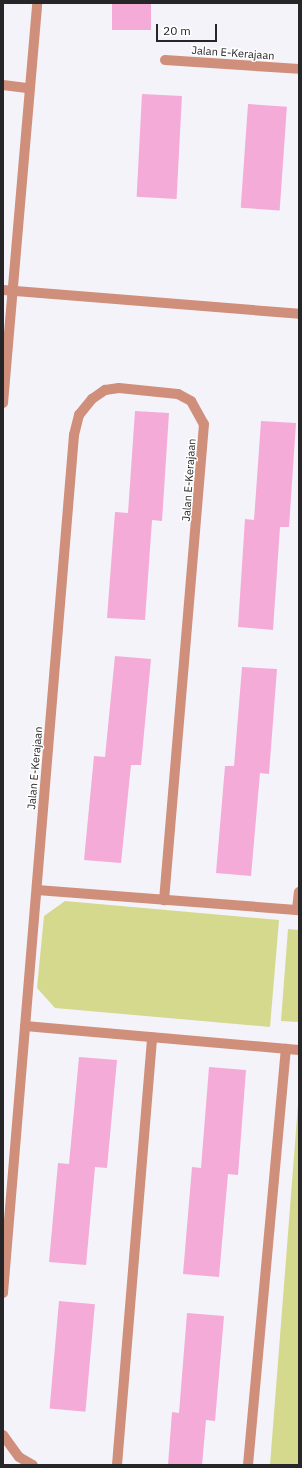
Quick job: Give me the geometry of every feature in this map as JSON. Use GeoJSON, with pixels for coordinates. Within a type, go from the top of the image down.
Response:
{"type":"FeatureCollection","features":[{"type":"Feature","properties":{"kind":"street"},"geometry":{"type":"LineString","coordinates":[[3,403],[8,290],[30,88],[37,3]]}},
{"type":"Feature","properties":{"kind":"street","name":"Jalan E-Kerajaan"},"geometry":{"type":"LineString","coordinates":[[165,60],[299,70]]}},
{"type":"Feature","properties":{"kind":"street"},"geometry":{"type":"LineString","coordinates":[[3,85],[30,88]]}},
{"type":"Feature","properties":{"kind":"street"},"geometry":{"type":"LineString","coordinates":[[8,290],[299,314]]}},
{"type":"Feature","properties":{"kind":"street","name":"Jalan E-Kerajaan"},"geometry":{"type":"LineString","coordinates":[[3,1293],[74,435],[79,415],[105,390],[148,389],[178,394],[191,401],[204,424],[205,443],[164,900]]}},
{"type":"Feature","properties":{"kind":"street"},"geometry":{"type":"LineString","coordinates":[[37,890],[298,910],[299,892]]}},
{"type":"Feature","properties":{"kind":"street"},"geometry":{"type":"LineString","coordinates":[[25,1026],[299,1050]]}},
{"type":"Feature","properties":{"kind":"street"},"geometry":{"type":"LineString","coordinates":[[117,1465],[152,1037]]}},
{"type":"Feature","properties":{"kind":"street"},"geometry":{"type":"LineString","coordinates":[[248,1465],[286,1049]]}},
{"type":"Feature","properties":{"kind":"street"},"geometry":{"type":"LineString","coordinates":[[3,1435],[9,1447],[33,1465]]}},
{"type":"Feature","properties":{"kind":"green space"},"geometry":{"type":"Polygon","coordinates":[[[65,901],[279,920],[270,1027],[55,1008],[37,988],[44,916],[65,901]]]}},
{"type":"Feature","properties":{"kind":"green space"},"geometry":{"type":"Polygon","coordinates":[[[288,929],[299,930],[299,1022],[281,1021],[288,929]]]}},
{"type":"Feature","properties":{"kind":"green space"},"geometry":{"type":"Polygon","coordinates":[[[299,1092],[299,1465],[270,1465],[299,1092]]]}},
{"type":"Feature","properties":{"kind":"building"},"geometry":{"type":"Polygon","coordinates":[[[112,3],[151,3],[151,30],[112,30],[112,3]]]}},
{"type":"Feature","properties":{"kind":"building"},"geometry":{"type":"Polygon","coordinates":[[[142,94],[182,96],[177,199],[137,197],[142,94]]]}},
{"type":"Feature","properties":{"kind":"building"},"geometry":{"type":"Polygon","coordinates":[[[248,104],[287,107],[280,210],[241,208],[248,104]]]}},
{"type":"Feature","properties":{"kind":"building"},"geometry":{"type":"Polygon","coordinates":[[[135,411],[169,413],[162,521],[152,520],[145,620],[107,618],[115,512],[128,513],[135,411]]]}},
{"type":"Feature","properties":{"kind":"building"},"geometry":{"type":"Polygon","coordinates":[[[261,421],[296,423],[289,527],[280,527],[273,630],[238,627],[245,519],[254,520],[261,421]]]}},
{"type":"Feature","properties":{"kind":"building"},"geometry":{"type":"Polygon","coordinates":[[[115,656],[151,659],[141,765],[131,765],[121,863],[84,860],[94,756],[105,757],[115,656]]]}},
{"type":"Feature","properties":{"kind":"building"},"geometry":{"type":"Polygon","coordinates":[[[242,667],[277,669],[269,774],[260,773],[251,876],[216,873],[225,766],[234,766],[242,667]]]}},
{"type":"Feature","properties":{"kind":"building"},"geometry":{"type":"Polygon","coordinates":[[[79,1057],[117,1060],[107,1168],[95,1167],[86,1265],[49,1262],[58,1163],[69,1164],[79,1057]]]}},
{"type":"Feature","properties":{"kind":"building"},"geometry":{"type":"Polygon","coordinates":[[[209,1067],[246,1070],[238,1175],[228,1174],[219,1277],[183,1274],[192,1167],[201,1168],[209,1067]]]}},
{"type":"Feature","properties":{"kind":"building"},"geometry":{"type":"Polygon","coordinates":[[[59,1301],[95,1304],[85,1412],[50,1409],[59,1301]]]}},
{"type":"Feature","properties":{"kind":"building"},"geometry":{"type":"Polygon","coordinates":[[[187,1313],[224,1316],[215,1421],[206,1420],[202,1465],[168,1465],[172,1412],[179,1413],[187,1313]]]}}]}
